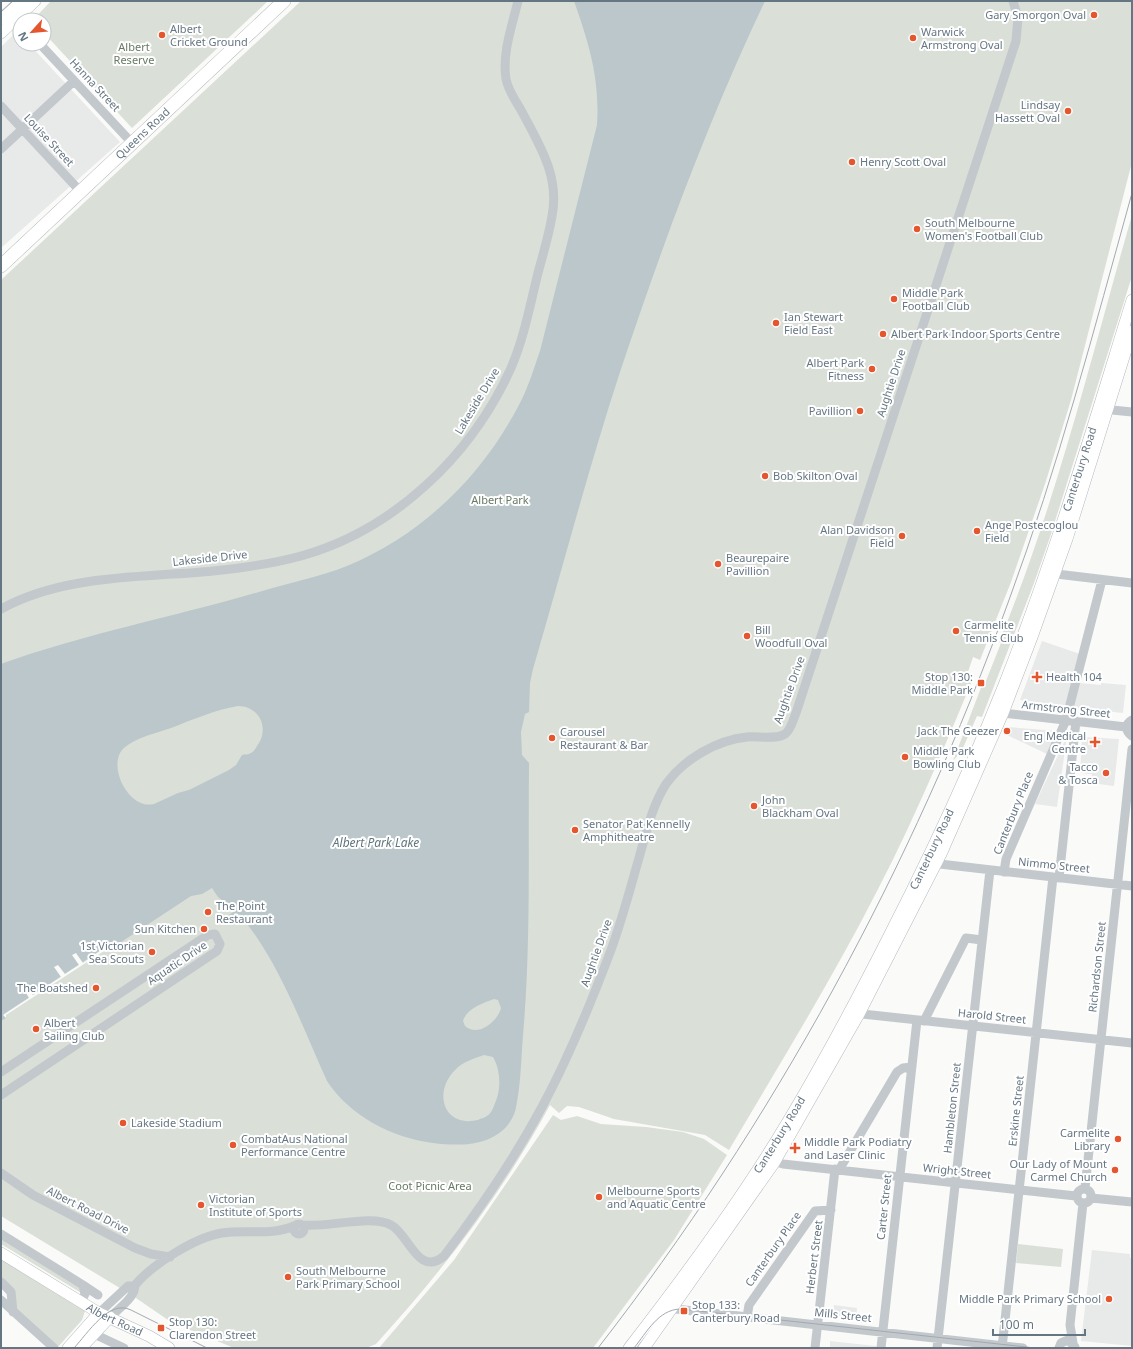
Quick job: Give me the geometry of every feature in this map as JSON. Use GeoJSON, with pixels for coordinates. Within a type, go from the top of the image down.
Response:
{"type":"FeatureCollection","features":[{"type":"Feature","properties":{"kind":"highway","name":"Queens Road"},"geometry":{"type":"LineString","coordinates":[[1,266],[282,2]]}},
{"type":"Feature","properties":{"kind":"main road"},"geometry":{"type":"LineString","coordinates":[[1,19],[21,1]]}},
{"type":"Feature","properties":{"kind":"main road"},"geometry":{"type":"LineString","coordinates":[[25,12],[35,1]]}},
{"type":"Feature","properties":{"kind":"main road"},"geometry":{"type":"LineString","coordinates":[[1,33],[12,25]]}},
{"type":"Feature","properties":{"kind":"main road","name":"Canterbury Road"},"geometry":{"type":"LineString","coordinates":[[644,1348],[667,1308],[770,1160],[854,1014],[931,863],[1003,713],[1050,574],[1102,409],[1132,300]]}},
{"type":"Feature","properties":{"kind":"main road","name":"Canterbury Road"},"geometry":{"type":"LineString","coordinates":[[1102,409],[1132,331]]}},
{"type":"Feature","properties":{"kind":"main road","name":"Canterbury Road"},"geometry":{"type":"LineString","coordinates":[[931,863],[1050,574]]}},
{"type":"Feature","properties":{"kind":"main road","name":"Albert Road"},"geometry":{"type":"LineString","coordinates":[[1,1253],[81,1302],[149,1336],[169,1348]]}},
{"type":"Feature","properties":{"kind":"main road","name":"Canterbury Road"},"geometry":{"type":"LineString","coordinates":[[629,1348],[667,1308]]}},
{"type":"Feature","properties":{"kind":"main road"},"geometry":{"type":"LineString","coordinates":[[82,1348],[94,1334],[105,1315]]}},
{"type":"Feature","properties":{"kind":"main road"},"geometry":{"type":"LineString","coordinates":[[68,1348],[105,1315]]}},
{"type":"Feature","properties":{"kind":"street","name":"Lakeside Drive"},"geometry":{"type":"LineString","coordinates":[[1,609],[31,595],[72,585],[246,567],[312,553],[351,536],[392,512],[424,487],[460,450],[482,420],[511,367],[523,332],[553,214],[554,188],[549,166],[541,146],[511,92],[506,76],[507,44],[518,1]]}},
{"type":"Feature","properties":{"kind":"street","name":"Aughtie Drive"},"geometry":{"type":"LineString","coordinates":[[105,1315],[133,1293],[135,1286],[170,1257],[213,1235],[232,1232],[299,1229],[371,1221],[384,1222],[392,1225],[399,1231],[417,1255],[424,1261],[435,1261],[444,1256],[512,1158],[554,1085],[590,1003],[626,905],[654,810],[666,784],[682,767],[711,748],[741,738],[780,736],[789,728],[800,700],[1016,41],[1018,18],[1013,1]]}},
{"type":"Feature","properties":{"kind":"street","name":"Hanna Street"},"geometry":{"type":"LineString","coordinates":[[47,52],[132,143]]}},
{"type":"Feature","properties":{"kind":"street"},"geometry":{"type":"LineString","coordinates":[[1,149],[74,81]]}},
{"type":"Feature","properties":{"kind":"street","name":"Louise Street"},"geometry":{"type":"LineString","coordinates":[[1,106],[80,191]]}},
{"type":"Feature","properties":{"kind":"street"},"geometry":{"type":"LineString","coordinates":[[1102,409],[1132,412]]}},
{"type":"Feature","properties":{"kind":"street"},"geometry":{"type":"LineString","coordinates":[[1050,574],[1132,583]]}},
{"type":"Feature","properties":{"kind":"street","name":"Canterbury Place"},"geometry":{"type":"LineString","coordinates":[[1004,872],[1006,859],[1066,720],[1102,580]]}},
{"type":"Feature","properties":{"kind":"street","name":"Armstrong Street"},"geometry":{"type":"LineString","coordinates":[[1003,713],[1076,721],[1129,724]]}},
{"type":"Feature","properties":{"kind":"street","name":"Erskine Street"},"geometry":{"type":"LineString","coordinates":[[1002,1347],[1037,1033],[1076,721]]}},
{"type":"Feature","properties":{"kind":"street"},"geometry":{"type":"LineString","coordinates":[[1129,724],[1128,732],[1132,736]]}},
{"type":"Feature","properties":{"kind":"street","name":"Richardson Street"},"geometry":{"type":"LineString","coordinates":[[1085,1188],[1132,749]]}},
{"type":"Feature","properties":{"kind":"street","name":"Nimmo Street"},"geometry":{"type":"LineString","coordinates":[[931,863],[1132,886]]}},
{"type":"Feature","properties":{"kind":"street","name":"Hambleton Street"},"geometry":{"type":"LineString","coordinates":[[937,1343],[990,870]]}},
{"type":"Feature","properties":{"kind":"street","name":"Aquatic Drive"},"geometry":{"type":"LineString","coordinates":[[1,1072],[208,935],[215,934],[219,938],[220,944],[217,951],[1,1095]]}},
{"type":"Feature","properties":{"kind":"street"},"geometry":{"type":"LineString","coordinates":[[921,1020],[966,938],[982,940]]}},
{"type":"Feature","properties":{"kind":"street","name":"Harold Street"},"geometry":{"type":"LineString","coordinates":[[854,1014],[921,1020],[1132,1044]]}},
{"type":"Feature","properties":{"kind":"street","name":"Carter Street"},"geometry":{"type":"LineString","coordinates":[[881,1348],[912,1067],[921,1020]]}},
{"type":"Feature","properties":{"kind":"street"},"geometry":{"type":"LineString","coordinates":[[837,1170],[897,1072],[903,1068],[912,1067]]}},
{"type":"Feature","properties":{"kind":"street","name":"Wright Street"},"geometry":{"type":"LineString","coordinates":[[770,1160],[837,1170],[1076,1196]]}},
{"type":"Feature","properties":{"kind":"street"},"geometry":{"type":"LineString","coordinates":[[1,1164],[2,1173]]}},
{"type":"Feature","properties":{"kind":"street","name":"Herbert Street"},"geometry":{"type":"LineString","coordinates":[[815,1348],[837,1170]]}},
{"type":"Feature","properties":{"kind":"street","name":"Albert Road Drive"},"geometry":{"type":"LineString","coordinates":[[2,1173],[34,1195],[135,1248],[151,1254],[170,1257]]}},
{"type":"Feature","properties":{"kind":"street"},"geometry":{"type":"LineString","coordinates":[[1083,1203],[1079,1201],[1076,1196],[1079,1190],[1085,1188],[1090,1191],[1091,1198]]}},
{"type":"Feature","properties":{"kind":"street"},"geometry":{"type":"LineString","coordinates":[[1091,1198],[1132,1202]]}},
{"type":"Feature","properties":{"kind":"street"},"geometry":{"type":"LineString","coordinates":[[1083,1203],[1088,1202],[1091,1198]]}},
{"type":"Feature","properties":{"kind":"street"},"geometry":{"type":"LineString","coordinates":[[1061,1345],[1070,1325],[1083,1203]]}},
{"type":"Feature","properties":{"kind":"street","name":"Canterbury Place"},"geometry":{"type":"LineString","coordinates":[[747,1317],[749,1305],[814,1211],[831,1210]]}},
{"type":"Feature","properties":{"kind":"street","name":"Albert Road"},"geometry":{"type":"LineString","coordinates":[[1,1234],[98,1294]]}},
{"type":"Feature","properties":{"kind":"street"},"geometry":{"type":"LineString","coordinates":[[1,1282],[11,1292],[13,1312]]}},
{"type":"Feature","properties":{"kind":"street","name":"Albert Road"},"geometry":{"type":"LineString","coordinates":[[81,1302],[85,1294],[83,1285]]}},
{"type":"Feature","properties":{"kind":"street"},"geometry":{"type":"LineString","coordinates":[[1,1300],[54,1348]]}},
{"type":"Feature","properties":{"kind":"street","name":"Mills Street"},"geometry":{"type":"LineString","coordinates":[[667,1308],[882,1332],[937,1343],[1023,1348]]}},
{"type":"Feature","properties":{"kind":"street"},"geometry":{"type":"LineString","coordinates":[[1070,1325],[1076,1346]]}},
{"type":"Feature","properties":{"kind":"street","name":"Albert Road"},"geometry":{"type":"LineString","coordinates":[[94,1334],[124,1348]]}},
{"type":"Feature","properties":{"kind":"street"},"geometry":{"type":"LineString","coordinates":[[1050,1348],[1061,1345],[1068,1340],[1076,1346]]}},
{"type":"Feature","properties":{"kind":"shaded area"},"geometry":{"type":"Polygon","coordinates":[[[12,36],[12,52],[36,52],[120,142],[1,248],[1,47],[12,36]]]}},
{"type":"Feature","properties":{"kind":"shaded area"},"geometry":{"type":"Polygon","coordinates":[[[1042,641],[1080,654],[1068,707],[1020,700],[1042,641]]]}},
{"type":"Feature","properties":{"kind":"shaded area"},"geometry":{"type":"Polygon","coordinates":[[[1079,683],[1126,685],[1123,713],[1075,708],[1073,706],[1079,683]]]}},
{"type":"Feature","properties":{"kind":"shaded area"},"geometry":{"type":"Polygon","coordinates":[[[1008,727],[1058,731],[1047,754],[1005,734],[1008,727]]]}},
{"type":"Feature","properties":{"kind":"shaded area"},"geometry":{"type":"Polygon","coordinates":[[[1067,736],[1057,807],[1035,804],[1067,736]]]}},
{"type":"Feature","properties":{"kind":"shaded area"},"geometry":{"type":"Polygon","coordinates":[[[1082,737],[1119,739],[1114,786],[1091,783],[1092,774],[1080,773],[1082,737]]]}},
{"type":"Feature","properties":{"kind":"shaded area","name":"Middle Park Primary School"},"geometry":{"type":"Polygon","coordinates":[[[1092,1250],[1130,1254],[1130,1258],[1132,1258],[1132,1346],[1081,1341],[1092,1250]]]}},
{"type":"Feature","properties":{"kind":"shaded area"},"geometry":{"type":"Polygon","coordinates":[[[834,1305],[857,1308],[856,1318],[833,1315],[834,1305]]]}},
{"type":"Feature","properties":{"kind":"shaded area"},"geometry":{"type":"Polygon","coordinates":[[[830,1341],[894,1348],[830,1348],[830,1341]]]}},
{"type":"Feature","properties":{"kind":"green space","name":"Albert Reserve"},"geometry":{"type":"Polygon","coordinates":[[[51,1],[267,2],[132,128],[52,42],[52,12],[41,12],[51,1]]]}},
{"type":"Feature","properties":{"kind":"green space","name":"Albert Park"},"geometry":{"type":"Polygon","coordinates":[[[301,1],[1132,1],[1132,162],[1071,400],[1045,484],[1011,582],[980,660],[973,657],[966,678],[972,681],[914,815],[859,926],[786,1055],[729,1150],[705,1135],[614,1119],[579,1107],[567,1106],[559,1113],[550,1105],[532,1138],[492,1200],[425,1288],[376,1344],[366,1348],[234,1348],[171,1322],[133,1296],[1,1216],[1,280],[301,1]]]}},
{"type":"Feature","properties":{"kind":"green space"},"geometry":{"type":"Polygon","coordinates":[[[1132,215],[1132,276],[1050,537],[1034,583],[982,717],[977,716],[962,750],[953,761],[982,685],[984,686],[1001,643],[999,642],[1038,537],[1072,430],[1132,215]]]}},
{"type":"Feature","properties":{"kind":"green space","name":"Melbourne Sports and Aquatic Centre"},"geometry":{"type":"Polygon","coordinates":[[[553,1115],[561,1120],[577,1116],[601,1124],[646,1127],[683,1132],[704,1139],[727,1155],[674,1240],[593,1348],[379,1348],[454,1260],[553,1115]]]}},
{"type":"Feature","properties":{"kind":"green space"},"geometry":{"type":"Polygon","coordinates":[[[1,1238],[79,1286],[83,1294],[1,1244],[1,1238]]]}},
{"type":"Feature","properties":{"kind":"green space"},"geometry":{"type":"Polygon","coordinates":[[[1018,1244],[1063,1249],[1061,1267],[1016,1263],[1018,1244]]]}},
{"type":"Feature","properties":{"kind":"green space"},"geometry":{"type":"Polygon","coordinates":[[[1,1260],[85,1311],[82,1320],[57,1348],[15,1310],[1,1279],[1,1260]]]}},
{"type":"Feature","properties":{"kind":"water","name":"Albert Park Lake"},"geometry":{"type":"Polygon","coordinates":[[[574,1],[765,1],[705,138],[669,231],[636,325],[597,446],[533,669],[530,683],[529,712],[525,714],[521,732],[522,755],[529,763],[529,899],[526,1001],[520,1080],[514,1115],[507,1126],[491,1138],[473,1144],[453,1145],[433,1143],[402,1136],[373,1123],[359,1114],[336,1093],[327,1081],[288,994],[266,951],[239,914],[233,919],[229,915],[235,911],[218,897],[212,888],[202,894],[191,896],[109,950],[104,948],[4,1014],[6,1018],[1,1021],[1,664],[33,653],[314,577],[347,566],[375,553],[426,519],[449,499],[470,477],[506,428],[521,401],[531,376],[540,351],[597,125],[597,92],[595,76],[589,47],[574,1]],[[238,706],[213,712],[129,744],[119,755],[117,764],[122,784],[128,793],[136,800],[145,804],[154,804],[178,793],[189,790],[236,765],[242,755],[249,754],[254,750],[262,737],[263,730],[260,718],[256,713],[251,709],[238,706]],[[494,999],[471,1010],[463,1021],[465,1026],[470,1029],[481,1029],[492,1023],[501,1008],[498,1000],[494,999]],[[484,1055],[458,1067],[448,1079],[444,1088],[443,1098],[445,1106],[450,1113],[457,1119],[466,1121],[478,1120],[491,1112],[497,1098],[499,1088],[499,1077],[493,1057],[484,1055]]]}},
{"type":"Feature","properties":{"kind":"pier"},"geometry":{"type":"Polygon","coordinates":[[[104,948],[106,951],[6,1015],[6,1018],[3,1015],[29,998],[23,988],[26,986],[33,995],[61,977],[54,967],[58,965],[65,974],[79,965],[72,955],[76,953],[83,963],[104,948]]]}},
{"type":"Feature","properties":{"kind":"tram line"},"geometry":{"type":"LineString","coordinates":[[1,12],[13,1]]}},
{"type":"Feature","properties":{"kind":"tram line"},"geometry":{"type":"LineString","coordinates":[[598,1348],[662,1262],[722,1174],[779,1083],[833,990],[882,895],[928,798],[971,700],[1009,600],[1044,500],[1075,398],[1132,193]]}},
{"type":"Feature","properties":{"kind":"tram line"},"geometry":{"type":"LineString","coordinates":[[74,1348],[92,1326],[107,1313],[115,1309],[123,1308],[131,1310],[207,1348]]}},
{"type":"Feature","properties":{"kind":"tram line"},"geometry":{"type":"LineString","coordinates":[[634,1348],[648,1329],[659,1318],[665,1313],[680,1309],[1035,1348]]}},
{"type":"Feature","properties":{"kind":"place","name":"Gary Smorgon Oval"},"geometry":{"type":"Point","coordinates":[1094,15]}},
{"type":"Feature","properties":{"kind":"place","name":"Albert Cricket Ground"},"geometry":{"type":"Point","coordinates":[162,35]}},
{"type":"Feature","properties":{"kind":"place","name":"Warwick Armstrong Oval"},"geometry":{"type":"Point","coordinates":[913,38]}},
{"type":"Feature","properties":{"kind":"place","name":"Lindsay Hassett Oval"},"geometry":{"type":"Point","coordinates":[1068,111]}},
{"type":"Feature","properties":{"kind":"place","name":"Henry Scott Oval"},"geometry":{"type":"Point","coordinates":[852,162]}},
{"type":"Feature","properties":{"kind":"place","name":"South Melbourne Women's Football Club"},"geometry":{"type":"Point","coordinates":[917,229]}},
{"type":"Feature","properties":{"kind":"place","name":"Middle Park Football Club"},"geometry":{"type":"Point","coordinates":[894,299]}},
{"type":"Feature","properties":{"kind":"place","name":"Ian Stewart Field East"},"geometry":{"type":"Point","coordinates":[776,323]}},
{"type":"Feature","properties":{"kind":"place","name":"Albert Park Indoor Sports Centre"},"geometry":{"type":"Point","coordinates":[883,334]}},
{"type":"Feature","properties":{"kind":"place","name":"Albert Park Fitness"},"geometry":{"type":"Point","coordinates":[872,369]}},
{"type":"Feature","properties":{"kind":"place","name":"Pavillion"},"geometry":{"type":"Point","coordinates":[860,411]}},
{"type":"Feature","properties":{"kind":"place","name":"Bob Skilton Oval"},"geometry":{"type":"Point","coordinates":[765,476]}},
{"type":"Feature","properties":{"kind":"place","name":"Ange Postecoglou Field"},"geometry":{"type":"Point","coordinates":[977,531]}},
{"type":"Feature","properties":{"kind":"place","name":"Alan Davidson Field"},"geometry":{"type":"Point","coordinates":[902,536]}},
{"type":"Feature","properties":{"kind":"place","name":"Beaurepaire Pavillion"},"geometry":{"type":"Point","coordinates":[718,564]}},
{"type":"Feature","properties":{"kind":"place","name":"Carmelite Tennis Club"},"geometry":{"type":"Point","coordinates":[956,631]}},
{"type":"Feature","properties":{"kind":"place","name":"Bill Woodfull Oval"},"geometry":{"type":"Point","coordinates":[747,636]}},
{"type":"Feature","properties":{"kind":"place","name":"Health 104"},"geometry":{"type":"Point","coordinates":[1037,677]}},
{"type":"Feature","properties":{"kind":"place","name":"Stop 130: Middle Park"},"geometry":{"type":"Point","coordinates":[981,683]}},
{"type":"Feature","properties":{"kind":"place","name":"Jack The Geezer"},"geometry":{"type":"Point","coordinates":[1007,731]}},
{"type":"Feature","properties":{"kind":"place","name":"Carousel Restaurant & Bar"},"geometry":{"type":"Point","coordinates":[552,738]}},
{"type":"Feature","properties":{"kind":"place","name":"Eng Medical Centre"},"geometry":{"type":"Point","coordinates":[1095,742]}},
{"type":"Feature","properties":{"kind":"place","name":"Middle Park Bowling Club"},"geometry":{"type":"Point","coordinates":[905,757]}},
{"type":"Feature","properties":{"kind":"place","name":"Tacco & Tosca"},"geometry":{"type":"Point","coordinates":[1106,773]}},
{"type":"Feature","properties":{"kind":"place","name":"John Blackham Oval"},"geometry":{"type":"Point","coordinates":[754,806]}},
{"type":"Feature","properties":{"kind":"place","name":"Senator Pat Kennelly Amphitheatre"},"geometry":{"type":"Point","coordinates":[575,830]}},
{"type":"Feature","properties":{"kind":"place","name":"The Point Restaurant"},"geometry":{"type":"Point","coordinates":[208,912]}},
{"type":"Feature","properties":{"kind":"place","name":"Sun Kitchen"},"geometry":{"type":"Point","coordinates":[204,929]}},
{"type":"Feature","properties":{"kind":"place","name":"1st Victorian Sea Scouts"},"geometry":{"type":"Point","coordinates":[152,952]}},
{"type":"Feature","properties":{"kind":"place","name":"The Boatshed"},"geometry":{"type":"Point","coordinates":[96,988]}},
{"type":"Feature","properties":{"kind":"place","name":"Albert Sailing Club"},"geometry":{"type":"Point","coordinates":[36,1029]}},
{"type":"Feature","properties":{"kind":"place","name":"Lakeside Stadium"},"geometry":{"type":"Point","coordinates":[123,1123]}},
{"type":"Feature","properties":{"kind":"place","name":"Carmelite Library"},"geometry":{"type":"Point","coordinates":[1118,1139]}},
{"type":"Feature","properties":{"kind":"place","name":"CombatAus National Performance Centre"},"geometry":{"type":"Point","coordinates":[233,1145]}},
{"type":"Feature","properties":{"kind":"place","name":"Middle Park Podiatry and Laser Clinic"},"geometry":{"type":"Point","coordinates":[795,1148]}},
{"type":"Feature","properties":{"kind":"place","name":"Our Lady of Mount Carmel Church"},"geometry":{"type":"Point","coordinates":[1115,1170]}},
{"type":"Feature","properties":{"kind":"place","name":"Melbourne Sports and Aquatic Centre"},"geometry":{"type":"Point","coordinates":[599,1197]}},
{"type":"Feature","properties":{"kind":"place","name":"Victorian Institute of Sports"},"geometry":{"type":"Point","coordinates":[201,1205]}},
{"type":"Feature","properties":{"kind":"place","name":"South Melbourne Park Primary School"},"geometry":{"type":"Point","coordinates":[288,1277]}},
{"type":"Feature","properties":{"kind":"place","name":"Middle Park Primary School"},"geometry":{"type":"Point","coordinates":[1109,1299]}},
{"type":"Feature","properties":{"kind":"place","name":"Stop 133: Canterbury Road"},"geometry":{"type":"Point","coordinates":[684,1311]}},
{"type":"Feature","properties":{"kind":"place","name":"Stop 130: Clarendon Street"},"geometry":{"type":"Point","coordinates":[161,1328]}},
{"type":"Feature","properties":{"kind":"park label","name":"Coot Picnic Area"},"geometry":{"type":"Point","coordinates":[430,1186]}}]}
